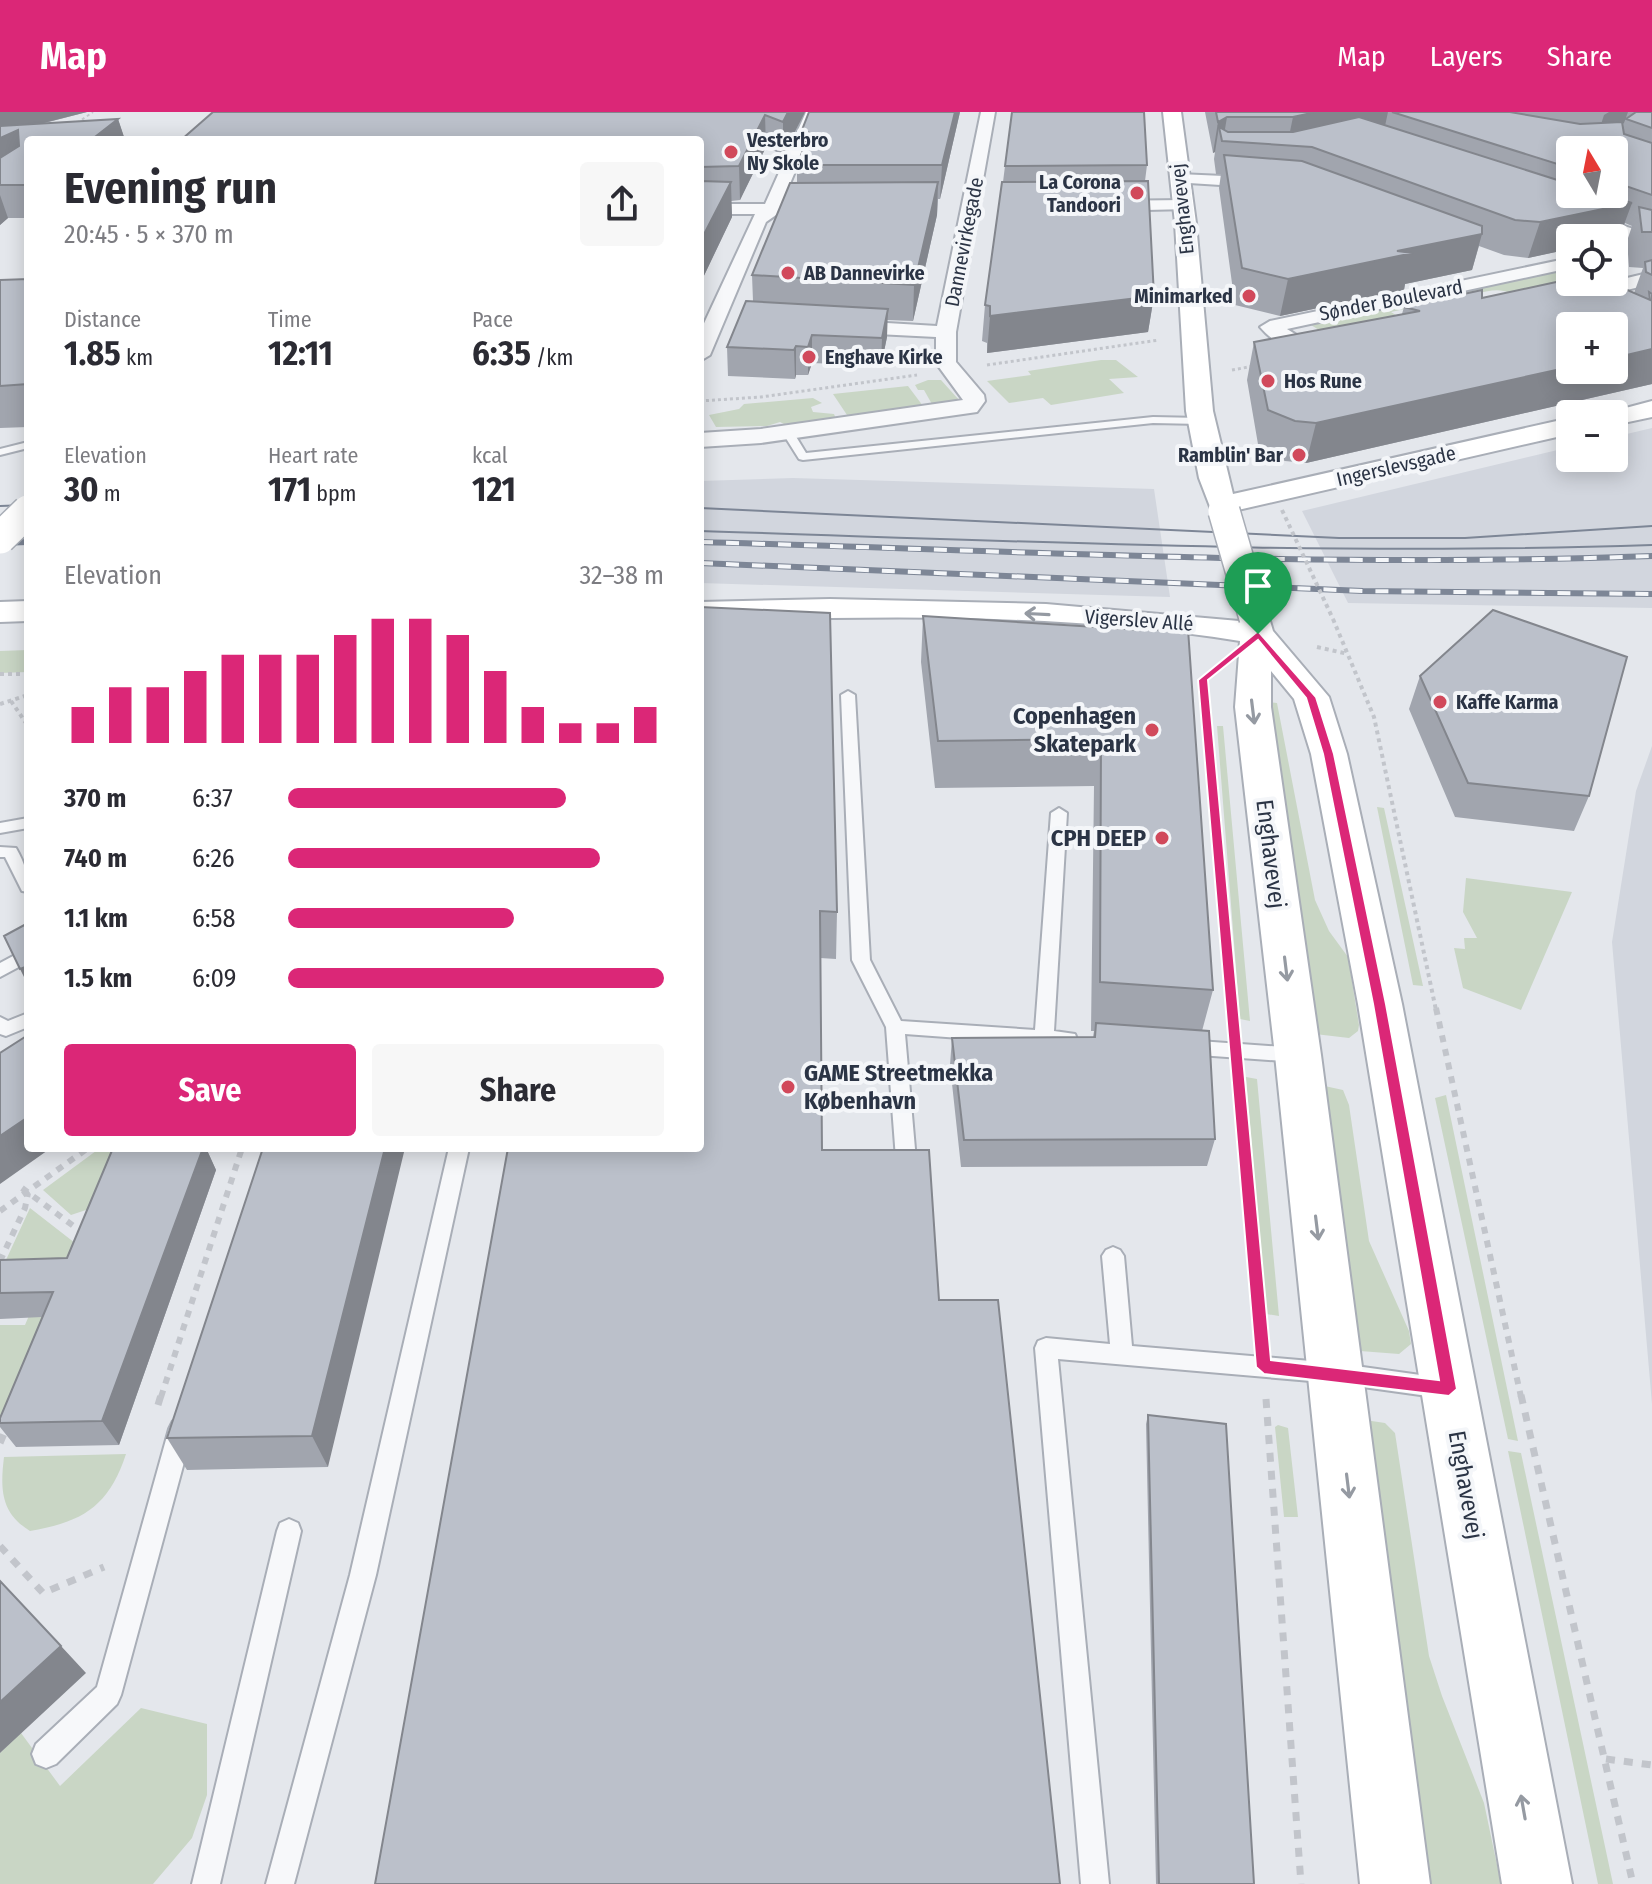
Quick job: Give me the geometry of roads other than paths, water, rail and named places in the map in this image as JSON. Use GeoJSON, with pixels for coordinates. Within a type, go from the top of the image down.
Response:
{"type":"FeatureCollection","features":[{"type":"Feature","properties":{"kind":"street"},"geometry":{"type":"LineString","coordinates":[[739,320],[708,317],[759,220],[770,211],[813,112]]}},
{"type":"Feature","properties":{"kind":"street","name":"Dannevirkegade"},"geometry":{"type":"LineString","coordinates":[[788,432],[964,410],[974,401],[973,395],[946,363],[946,332],[988,112]]}},
{"type":"Feature","properties":{"kind":"street","name":"Enghavevej"},"geometry":{"type":"LineString","coordinates":[[1172,112],[1184,154],[1179,179],[1184,205],[1196,378],[1209,471],[1223,508],[1256,626],[1250,683],[1298,1055],[1395,1884]]}},
{"type":"Feature","properties":{"kind":"street"},"geometry":{"type":"LineString","coordinates":[[1179,179],[1278,179]]}},
{"type":"Feature","properties":{"kind":"street"},"geometry":{"type":"LineString","coordinates":[[1077,207],[1184,205]]}},
{"type":"Feature","properties":{"kind":"street"},"geometry":{"type":"LineString","coordinates":[[704,209],[847,210]]}},
{"type":"Feature","properties":{"kind":"street"},"geometry":{"type":"LineString","coordinates":[[1563,211],[1652,243]]}},
{"type":"Feature","properties":{"kind":"street"},"geometry":{"type":"LineString","coordinates":[[1628,250],[1652,243]]}},
{"type":"Feature","properties":{"kind":"street"},"geometry":{"type":"LineString","coordinates":[[1497,262],[1526,273]]}},
{"type":"Feature","properties":{"kind":"street","name":"Sønder Boulevard"},"geometry":{"type":"LineString","coordinates":[[1351,346],[1321,352],[1306,350],[1270,327],[1556,266]]}},
{"type":"Feature","properties":{"kind":"street"},"geometry":{"type":"LineString","coordinates":[[1628,284],[1652,278]]}},
{"type":"Feature","properties":{"kind":"street"},"geometry":{"type":"LineString","coordinates":[[1551,302],[1577,296]]}},
{"type":"Feature","properties":{"kind":"street"},"geometry":{"type":"LineString","coordinates":[[1583,296],[1609,308]]}},
{"type":"Feature","properties":{"kind":"street"},"geometry":{"type":"LineString","coordinates":[[811,325],[946,332]]}},
{"type":"Feature","properties":{"kind":"street"},"geometry":{"type":"LineString","coordinates":[[1628,414],[1652,409]]}},
{"type":"Feature","properties":{"kind":"street","name":"Ingerslevsgade"},"geometry":{"type":"LineString","coordinates":[[1223,508],[1556,429]]}},
{"type":"Feature","properties":{"kind":"street"},"geometry":{"type":"LineString","coordinates":[[704,436],[788,432]]}},
{"type":"Feature","properties":{"kind":"street"},"geometry":{"type":"LineString","coordinates":[[0,538],[24,515]]}},
{"type":"Feature","properties":{"kind":"street","name":"Vigerslev Allé"},"geometry":{"type":"LineString","coordinates":[[704,612],[830,608],[972,610],[1256,626]]}},
{"type":"Feature","properties":{"kind":"street"},"geometry":{"type":"LineString","coordinates":[[0,612],[24,611]]}},
{"type":"Feature","properties":{"kind":"street","name":"Vigerslev Allé"},"geometry":{"type":"LineString","coordinates":[[704,620],[902,634],[1142,644],[1202,643],[1256,626]]}},
{"type":"Feature","properties":{"kind":"street","name":"Enghavevej"},"geometry":{"type":"LineString","coordinates":[[1256,626],[1311,697],[1329,754],[1380,1004],[1537,1884]]}},
{"type":"Feature","properties":{"kind":"lane"},"geometry":{"type":"LineString","coordinates":[[788,432],[803,457],[1138,421],[1201,421]]}},
{"type":"Feature","properties":{"kind":"lane"},"geometry":{"type":"LineString","coordinates":[[0,443],[24,443]]}},
{"type":"Feature","properties":{"kind":"lane"},"geometry":{"type":"LineString","coordinates":[[0,452],[24,444]]}},
{"type":"Feature","properties":{"kind":"lane"},"geometry":{"type":"LineString","coordinates":[[848,695],[861,960],[895,1027],[907,1172]]}},
{"type":"Feature","properties":{"kind":"lane"},"geometry":{"type":"LineString","coordinates":[[1044,1037],[1059,813]]}},
{"type":"Feature","properties":{"kind":"lane"},"geometry":{"type":"LineString","coordinates":[[0,828],[24,824]]}},
{"type":"Feature","properties":{"kind":"lane"},"geometry":{"type":"LineString","coordinates":[[0,852],[10,852],[24,879]]}},
{"type":"Feature","properties":{"kind":"lane"},"geometry":{"type":"LineString","coordinates":[[0,971],[24,956]]}},
{"type":"Feature","properties":{"kind":"lane"},"geometry":{"type":"LineString","coordinates":[[0,1024],[6,1029],[24,1022]]}},
{"type":"Feature","properties":{"kind":"lane"},"geometry":{"type":"LineString","coordinates":[[895,1027],[1092,1041]]}},
{"type":"Feature","properties":{"kind":"lane"},"geometry":{"type":"LineString","coordinates":[[1171,1046],[1298,1055]]}},
{"type":"Feature","properties":{"kind":"lane"},"geometry":{"type":"LineString","coordinates":[[280,1884],[363,1575],[458,1152]]}},
{"type":"Feature","properties":{"kind":"lane"},"geometry":{"type":"LineString","coordinates":[[1113,1256],[1122,1354]]}},
{"type":"Feature","properties":{"kind":"lane"},"geometry":{"type":"LineString","coordinates":[[1095,1884],[1046,1348],[1334,1373],[1449,1389]]}},
{"type":"Feature","properties":{"kind":"lane"},"geometry":{"type":"LineString","coordinates":[[46,1754],[108,1695],[186,1412]]}},
{"type":"Feature","properties":{"kind":"lane"},"geometry":{"type":"LineString","coordinates":[[206,1884],[289,1531]]}},
{"type":"Feature","properties":{"kind":"tram line"},"geometry":{"type":"LineString","coordinates":[[0,506],[24,505]]}},
{"type":"Feature","properties":{"kind":"tram line"},"geometry":{"type":"LineString","coordinates":[[704,508],[1339,538],[1465,538],[1652,526]]}},
{"type":"Feature","properties":{"kind":"tram line"},"geometry":{"type":"LineString","coordinates":[[0,531],[24,530]]}},
{"type":"Feature","properties":{"kind":"tram line"},"geometry":{"type":"LineString","coordinates":[[704,531],[1295,548],[1652,545]]}},
{"type":"Feature","properties":{"kind":"railway"},"geometry":{"type":"LineString","coordinates":[[0,543],[24,542]]}},
{"type":"Feature","properties":{"kind":"railway"},"geometry":{"type":"LineString","coordinates":[[704,542],[1295,559],[1652,556]]}},
{"type":"Feature","properties":{"kind":"railway"},"geometry":{"type":"LineString","coordinates":[[704,563],[1363,591],[1652,594]]}},
{"type":"Feature","properties":{"kind":"place","name":"Vesterbro Ny Skole"},"geometry":{"type":"Point","coordinates":[731,152]}},
{"type":"Feature","properties":{"kind":"place","name":"La Corona Tandoori"},"geometry":{"type":"Point","coordinates":[1137,193]}},
{"type":"Feature","properties":{"kind":"place","name":"AB Dannevirke"},"geometry":{"type":"Point","coordinates":[788,273]}},
{"type":"Feature","properties":{"kind":"place","name":"Minimarked"},"geometry":{"type":"Point","coordinates":[1249,296]}},
{"type":"Feature","properties":{"kind":"place","name":"Enghave Kirke"},"geometry":{"type":"Point","coordinates":[809,357]}},
{"type":"Feature","properties":{"kind":"place","name":"Hos Rune"},"geometry":{"type":"Point","coordinates":[1268,381]}},
{"type":"Feature","properties":{"kind":"place","name":"Ramblin' Bar"},"geometry":{"type":"Point","coordinates":[1299,455]}},
{"type":"Feature","properties":{"kind":"place","name":"Kaffe Karma"},"geometry":{"type":"Point","coordinates":[1440,702]}},
{"type":"Feature","properties":{"kind":"place","name":"Copenhagen Skatepark"},"geometry":{"type":"Point","coordinates":[1152,730]}},
{"type":"Feature","properties":{"kind":"place","name":"CPH DEEP"},"geometry":{"type":"Point","coordinates":[1162,838]}},
{"type":"Feature","properties":{"kind":"place","name":"GAME Streetmekka København"},"geometry":{"type":"Point","coordinates":[788,1087]}}]}
